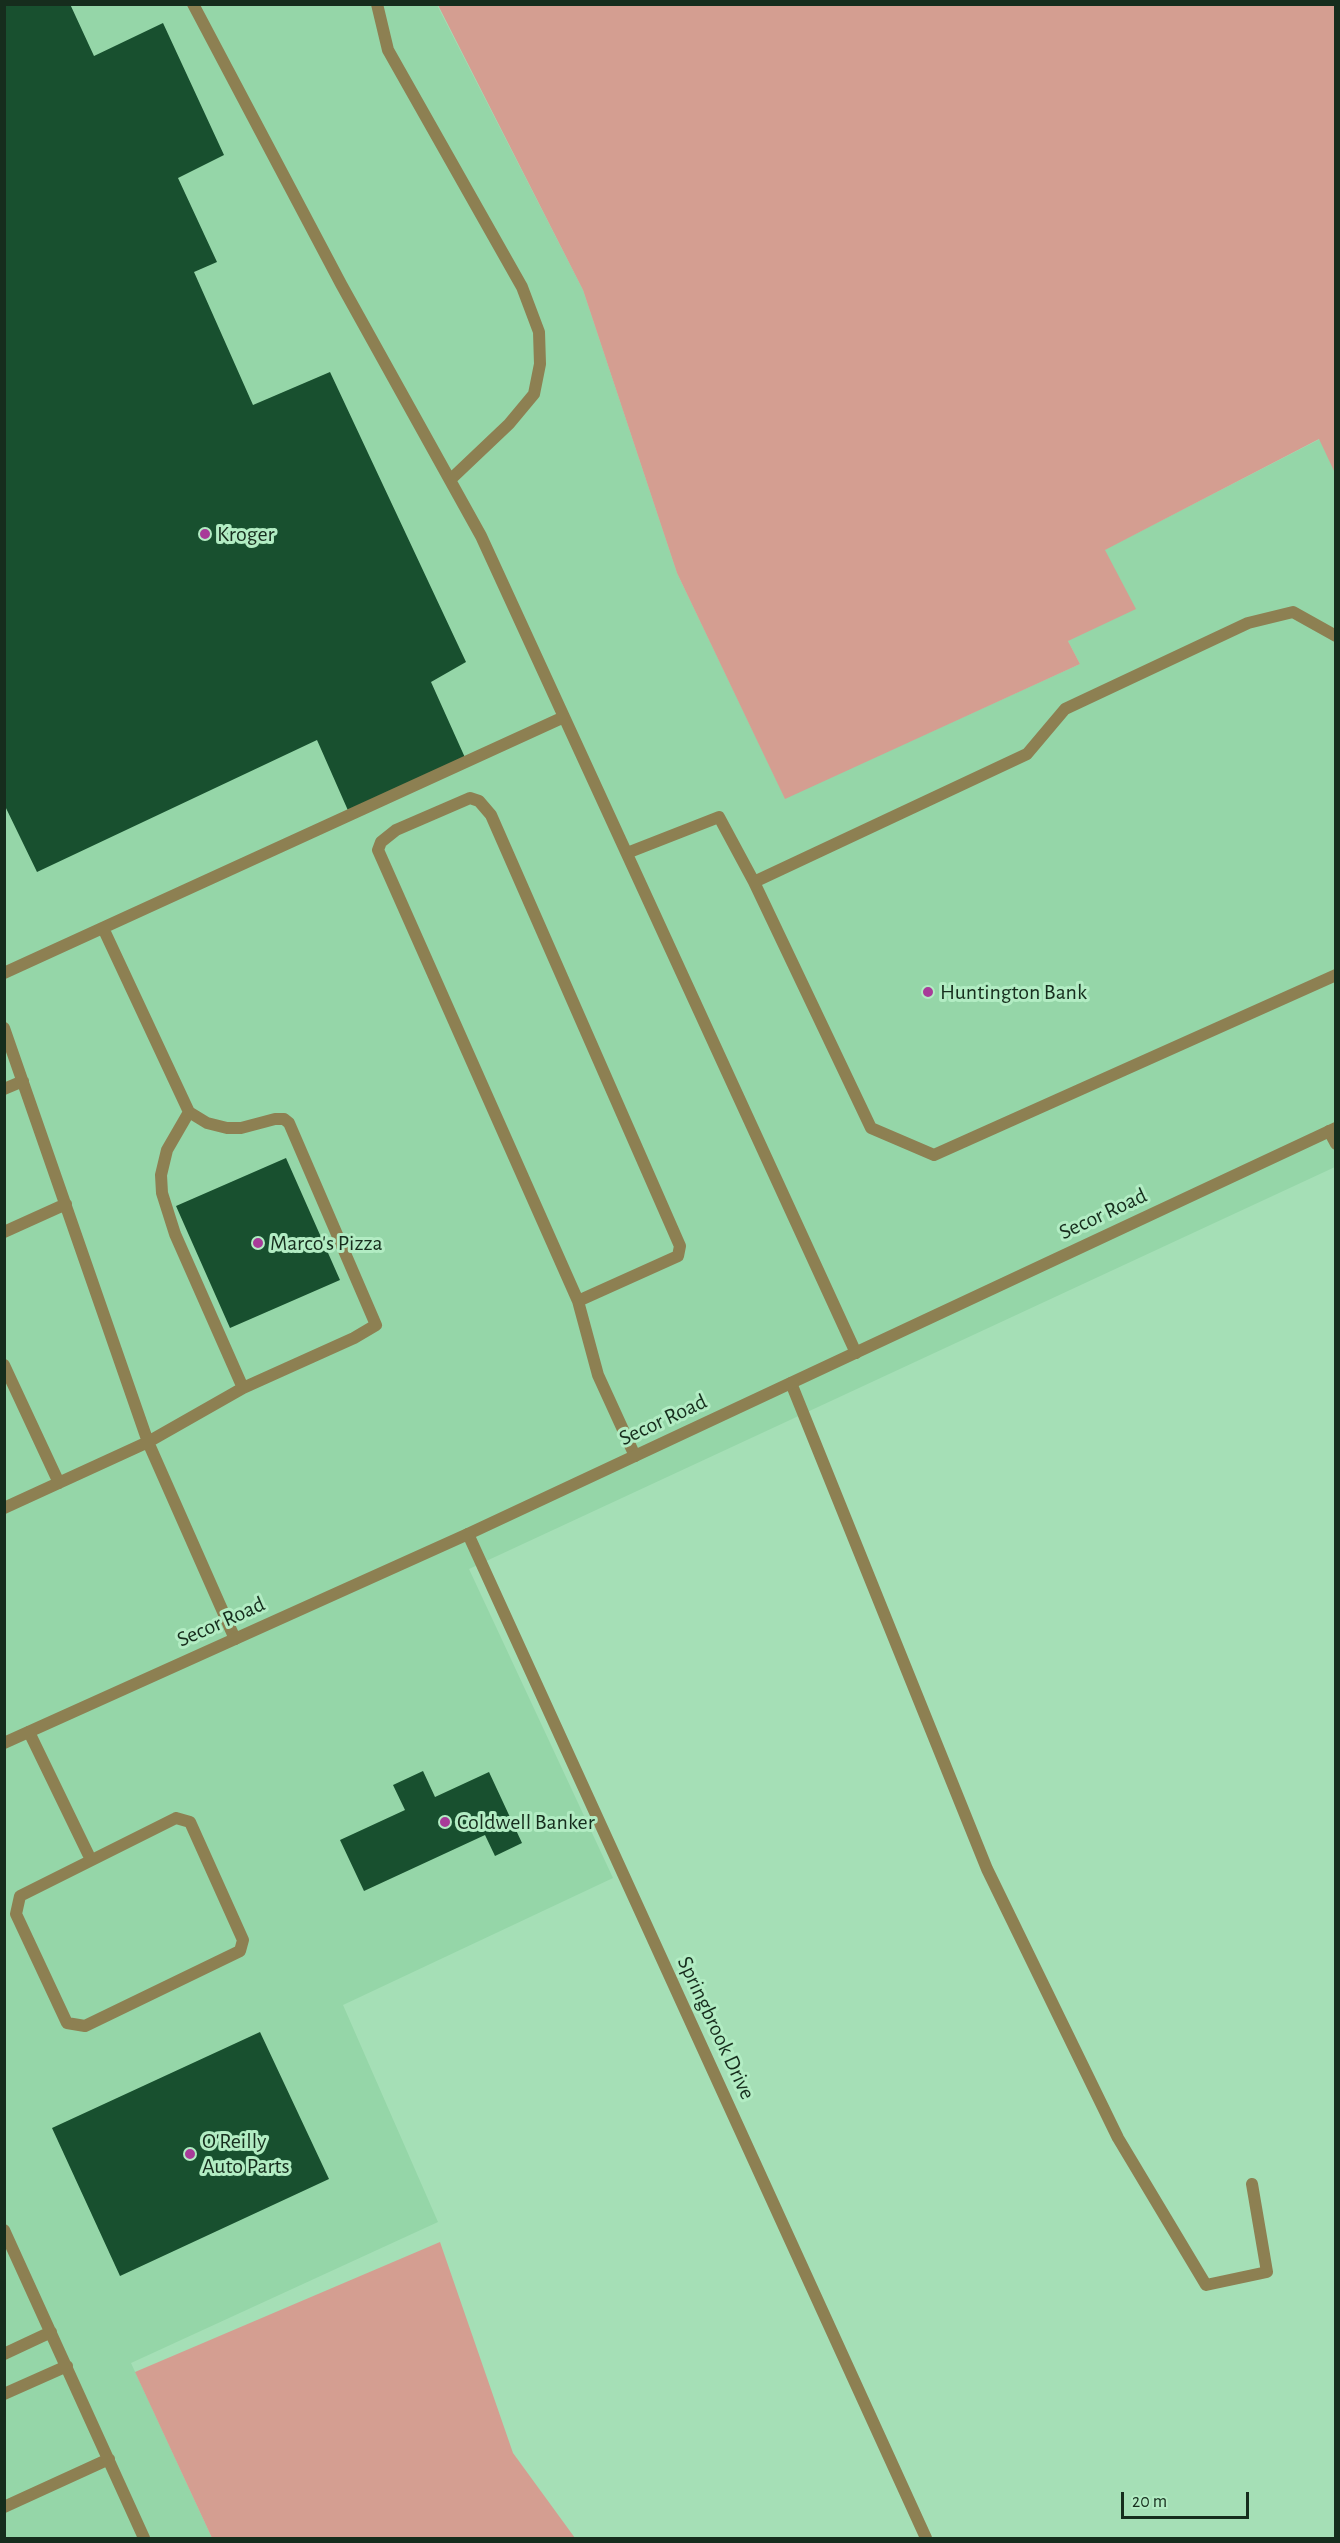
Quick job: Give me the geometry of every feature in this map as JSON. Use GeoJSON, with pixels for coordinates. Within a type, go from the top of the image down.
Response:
{"type":"FeatureCollection","features":[{"type":"Feature","properties":{"kind":"street"},"geometry":{"type":"LineString","coordinates":[[193,4],[341,284],[481,536],[856,1353]]}},
{"type":"Feature","properties":{"kind":"street"},"geometry":{"type":"LineString","coordinates":[[377,4],[388,50],[522,287],[539,332],[540,364],[534,394],[509,424],[450,480]]}},
{"type":"Feature","properties":{"kind":"street"},"geometry":{"type":"LineString","coordinates":[[754,882],[1027,754],[1065,709],[1248,623],[1293,612],[1335,636]]}},
{"type":"Feature","properties":{"kind":"street"},"geometry":{"type":"LineString","coordinates":[[4,973],[564,717]]}},
{"type":"Feature","properties":{"kind":"street"},"geometry":{"type":"LineString","coordinates":[[578,1300],[678,1256],[681,1246],[491,815],[479,801],[470,798],[396,830],[381,842],[378,850],[578,1300],[598,1375],[635,1455]]}},
{"type":"Feature","properties":{"kind":"street"},"geometry":{"type":"LineString","coordinates":[[627,853],[719,817],[754,882],[871,1128],[934,1155],[1335,975]]}},
{"type":"Feature","properties":{"kind":"street"},"geometry":{"type":"LineString","coordinates":[[4,1508],[148,1442],[243,1388],[354,1338],[376,1325],[290,1123],[284,1119],[275,1119],[241,1128],[227,1128],[207,1123],[189,1112],[103,928]]}},
{"type":"Feature","properties":{"kind":"street"},"geometry":{"type":"LineString","coordinates":[[4,1028],[148,1442],[236,1639]]}},
{"type":"Feature","properties":{"kind":"street"},"geometry":{"type":"LineString","coordinates":[[4,1089],[23,1081]]}},
{"type":"Feature","properties":{"kind":"street"},"geometry":{"type":"LineString","coordinates":[[189,1112],[167,1150],[161,1175],[162,1193],[175,1234],[243,1388]]}},
{"type":"Feature","properties":{"kind":"street"},"geometry":{"type":"LineString","coordinates":[[1332,1129],[1335,1144]]}},
{"type":"Feature","properties":{"kind":"street","name":"Secor Road"},"geometry":{"type":"LineString","coordinates":[[4,1743],[468,1534],[1332,1129]]}},
{"type":"Feature","properties":{"kind":"street"},"geometry":{"type":"LineString","coordinates":[[4,1232],[66,1204]]}},
{"type":"Feature","properties":{"kind":"street"},"geometry":{"type":"LineString","coordinates":[[4,1365],[59,1483]]}},
{"type":"Feature","properties":{"kind":"street"},"geometry":{"type":"LineString","coordinates":[[791,1383],[987,1869],[1118,2138],[1206,2285],[1267,2272],[1252,2184]]}},
{"type":"Feature","properties":{"kind":"street","name":"Springbrook Drive"},"geometry":{"type":"LineString","coordinates":[[468,1534],[926,2538]]}},
{"type":"Feature","properties":{"kind":"street"},"geometry":{"type":"LineString","coordinates":[[29,1732],[91,1860]]}},
{"type":"Feature","properties":{"kind":"street"},"geometry":{"type":"LineString","coordinates":[[176,1818],[190,1822],[243,1940],[240,1951],[86,2026],[68,2023],[16,1914],[20,1896],[91,1860],[176,1818]]}},
{"type":"Feature","properties":{"kind":"street"},"geometry":{"type":"LineString","coordinates":[[4,2230],[144,2538]]}},
{"type":"Feature","properties":{"kind":"street"},"geometry":{"type":"LineString","coordinates":[[4,2354],[51,2332]]}},
{"type":"Feature","properties":{"kind":"street"},"geometry":{"type":"LineString","coordinates":[[4,2394],[67,2366]]}},
{"type":"Feature","properties":{"kind":"street"},"geometry":{"type":"LineString","coordinates":[[4,2507],[110,2459]]}},
{"type":"Feature","properties":{"kind":"shaded area"},"geometry":{"type":"Polygon","coordinates":[[[5,5],[437,5],[583,290],[677,573],[785,798],[1080,664],[1068,641],[1104,550],[1320,439],[1336,473],[1335,1167],[469,1569],[613,1878],[343,2005],[438,2222],[131,2363],[212,2538],[5,2538],[5,5]]]}},
{"type":"Feature","properties":{"kind":"shaded area"},"geometry":{"type":"Polygon","coordinates":[[[438,5],[1335,5],[1335,473],[1319,439],[1105,550],[1136,609],[1068,641],[1080,664],[785,799],[677,573],[583,290],[438,5]]]}},
{"type":"Feature","properties":{"kind":"shaded area"},"geometry":{"type":"Polygon","coordinates":[[[440,2242],[513,2453],[575,2538],[212,2538],[135,2372],[440,2242]]]}},
{"type":"Feature","properties":{"kind":"building","name":"Kroger"},"geometry":{"type":"Polygon","coordinates":[[[4,4],[70,4],[94,56],[163,23],[224,155],[178,178],[217,262],[194,272],[253,405],[330,372],[466,662],[431,682],[467,762],[350,815],[317,740],[37,872],[4,804],[4,4]]]}},
{"type":"Feature","properties":{"kind":"building","name":"Marco's Pizza"},"geometry":{"type":"Polygon","coordinates":[[[286,1158],[340,1280],[230,1328],[176,1206],[286,1158]]]}},
{"type":"Feature","properties":{"kind":"building","name":"Coldwell Banker"},"geometry":{"type":"Polygon","coordinates":[[[423,1771],[435,1797],[489,1772],[522,1843],[495,1856],[485,1835],[364,1891],[340,1840],[405,1810],[393,1785],[423,1771]]]}},
{"type":"Feature","properties":{"kind":"building","name":"O'Reilly Auto Parts"},"geometry":{"type":"Polygon","coordinates":[[[260,2032],[329,2179],[120,2276],[52,2128],[260,2032]]]}},
{"type":"Feature","properties":{"kind":"place","name":"Kroger"},"geometry":{"type":"Point","coordinates":[205,534]}},
{"type":"Feature","properties":{"kind":"place","name":"Huntington Bank"},"geometry":{"type":"Point","coordinates":[928,992]}},
{"type":"Feature","properties":{"kind":"place","name":"Marco's Pizza"},"geometry":{"type":"Point","coordinates":[258,1243]}},
{"type":"Feature","properties":{"kind":"place","name":"Coldwell Banker"},"geometry":{"type":"Point","coordinates":[445,1822]}},
{"type":"Feature","properties":{"kind":"place","name":"O'Reilly Auto Parts"},"geometry":{"type":"Point","coordinates":[190,2154]}}]}
